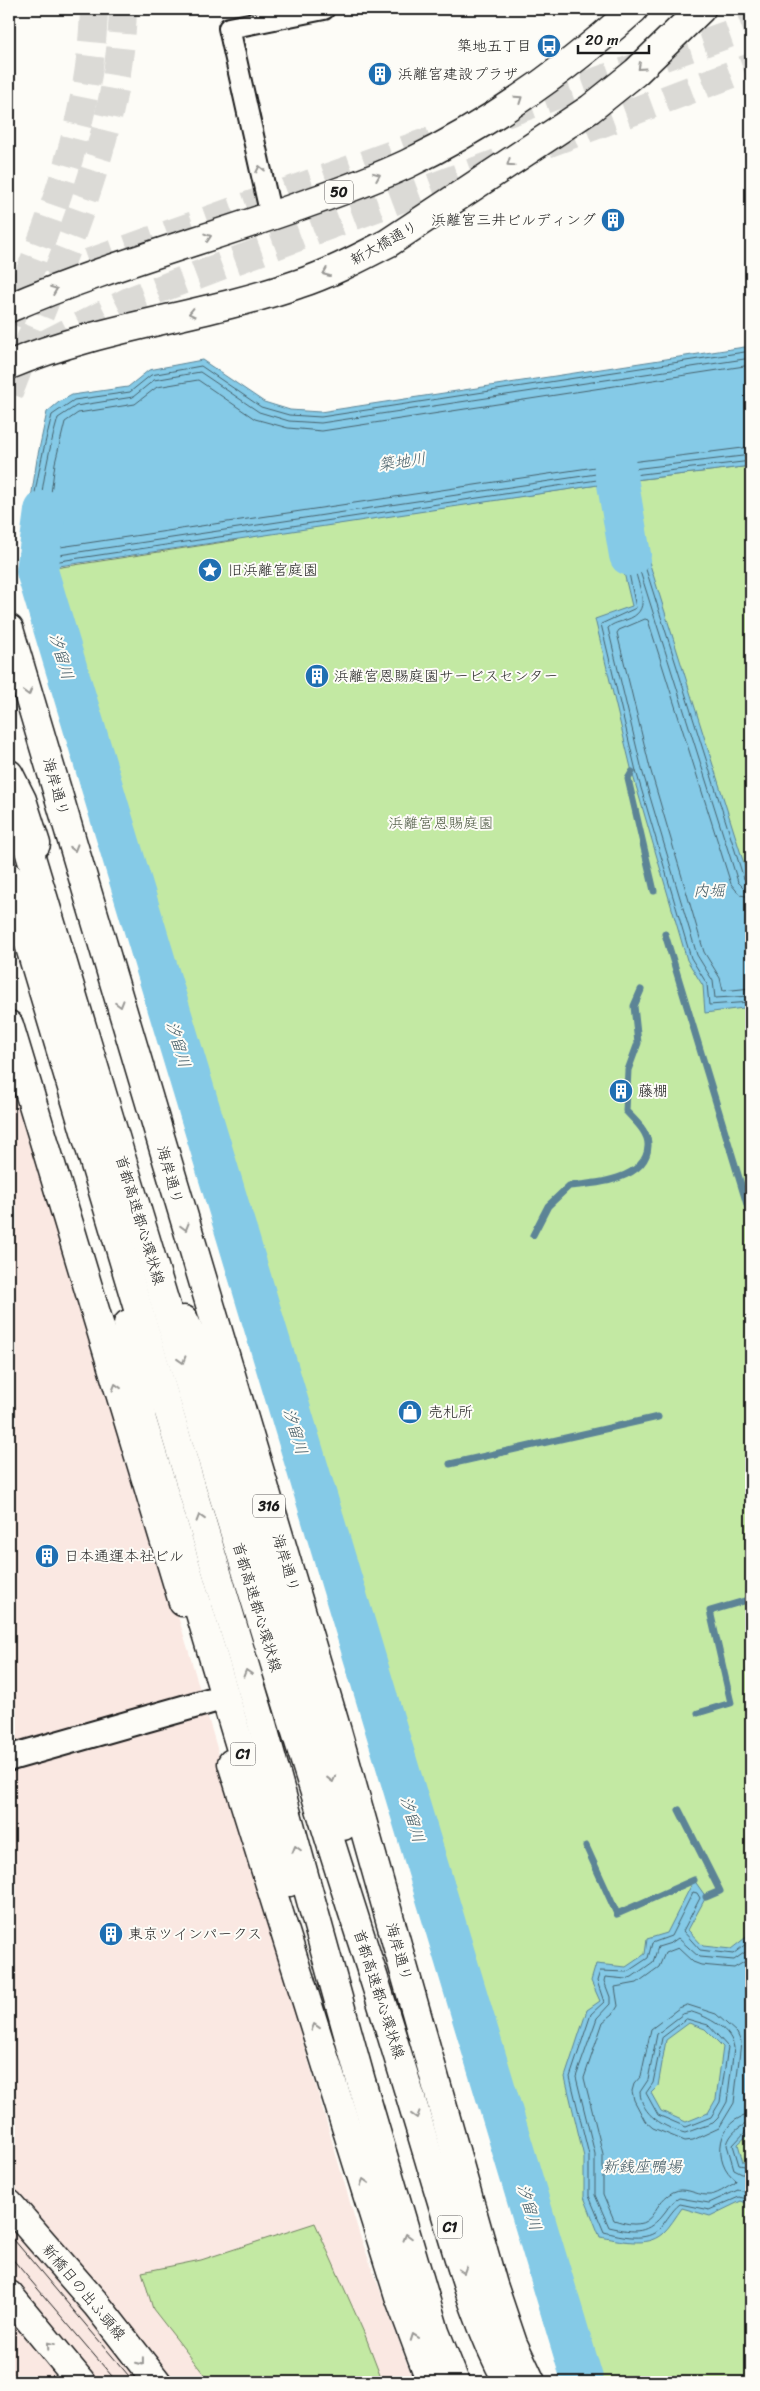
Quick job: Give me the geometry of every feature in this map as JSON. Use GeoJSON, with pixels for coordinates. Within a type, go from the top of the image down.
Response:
{"type":"FeatureCollection","features":[{"type":"Feature","properties":{"kind":"main road","name":"50"},"geometry":{"type":"LineString","coordinates":[[9,308],[91,275],[271,216],[390,171],[455,140],[556,74],[599,41],[634,9]]}},
{"type":"Feature","properties":{"kind":"main road","name":"新大橋通り"},"geometry":{"type":"LineString","coordinates":[[9,365],[43,351],[100,334],[239,302],[298,284],[352,262],[388,243],[590,109],[636,72],[701,9]]}},
{"type":"Feature","properties":{"kind":"main road"},"geometry":{"type":"LineString","coordinates":[[9,378],[43,351]]}},
{"type":"Feature","properties":{"kind":"main road","name":"海岸通り"},"geometry":{"type":"LineString","coordinates":[[9,628],[334,1721],[492,2285],[513,2344],[531,2382]]}},
{"type":"Feature","properties":{"kind":"main road","name":"C1"},"geometry":{"type":"LineString","coordinates":[[12,780],[28,818],[162,1268],[184,1320],[221,1396],[313,1703],[402,2068]]}},
{"type":"Feature","properties":{"kind":"main road","name":"首都高速都心環状線"},"geometry":{"type":"LineString","coordinates":[[22,827],[288,1710],[402,2068],[476,2311],[489,2344],[508,2382]]}},
{"type":"Feature","properties":{"kind":"main road","name":"首都高速都心環状線"},"geometry":{"type":"LineString","coordinates":[[9,877],[261,1720],[361,2081],[435,2332],[455,2382]]}},
{"type":"Feature","properties":{"kind":"main road","name":"C1"},"geometry":{"type":"LineString","coordinates":[[9,902],[122,1282],[142,1420],[246,1766],[361,2081]]}},
{"type":"Feature","properties":{"kind":"main road"},"geometry":{"type":"LineString","coordinates":[[9,1025],[127,1423],[213,1700],[399,2296],[431,2382]]}},
{"type":"Feature","properties":{"kind":"main road","name":"新橋日の出ふ頭線"},"geometry":{"type":"LineString","coordinates":[[9,2204],[96,2304],[157,2382]]}},
{"type":"Feature","properties":{"kind":"main road"},"geometry":{"type":"LineString","coordinates":[[9,2295],[81,2382]]}},
{"type":"Feature","properties":{"kind":"street"},"geometry":{"type":"LineString","coordinates":[[271,216],[229,28],[324,9]]}},
{"type":"Feature","properties":{"kind":"street"},"geometry":{"type":"LineString","coordinates":[[9,1758],[213,1700]]}},
{"type":"Feature","properties":{"kind":"shaded area"},"geometry":{"type":"Polygon","coordinates":[[[9,1066],[188,1649],[359,2233],[414,2382],[9,2382],[9,1066]]]}},
{"type":"Feature","properties":{"kind":"green space","name":"浜離宮恩賜庭園"},"geometry":{"type":"Polygon","coordinates":[[[751,466],[751,2382],[586,2382],[42,570],[237,540],[237,538],[618,482],[751,466]]]}},
{"type":"Feature","properties":{"kind":"green space"},"geometry":{"type":"Polygon","coordinates":[[[315,2223],[365,2335],[383,2382],[210,2382],[153,2309],[142,2272],[201,2260],[315,2223]]]}},
{"type":"Feature","properties":{"kind":"water","name":"築地川"},"geometry":{"type":"Polygon","coordinates":[[[751,346],[751,466],[618,482],[26,571],[27,525],[37,459],[47,412],[59,402],[72,395],[128,387],[149,370],[202,360],[264,402],[290,410],[320,412],[751,346]]]}},
{"type":"Feature","properties":{"kind":"water","name":"内堀"},"geometry":{"type":"Polygon","coordinates":[[[646,552],[751,886],[751,1007],[705,1013],[703,986],[687,960],[632,772],[595,619],[632,606],[620,556],[646,552]]]}},
{"type":"Feature","properties":{"kind":"water","name":"新銭座鴨場"},"geometry":{"type":"Polygon","coordinates":[[[694,1880],[706,1897],[688,1930],[703,1946],[731,1949],[749,1935],[751,1936],[751,2132],[738,2144],[743,2162],[751,2162],[751,2205],[741,2201],[710,2216],[682,2208],[662,2234],[648,2241],[632,2242],[600,2237],[584,2197],[584,2157],[565,2077],[587,2010],[600,2001],[591,1981],[596,1964],[626,1967],[645,1954],[647,1939],[667,1933],[694,1880]],[[689,2023],[666,2040],[658,2086],[651,2093],[661,2111],[686,2122],[708,2113],[716,2099],[723,2047],[705,2029],[689,2023]]]}},
{"type":"Feature","properties":{"kind":"waterway"},"geometry":{"type":"LineString","coordinates":[[609,431],[630,555]]}},
{"type":"Feature","properties":{"kind":"waterway","name":"汐留川"},"geometry":{"type":"LineString","coordinates":[[45,511],[37,571],[583,2382]]}},
{"type":"Feature","properties":{"kind":"waterway"},"geometry":{"type":"LineString","coordinates":[[632,772],[628,779],[654,891]]}},
{"type":"Feature","properties":{"kind":"waterway"},"geometry":{"type":"LineString","coordinates":[[665,934],[749,1211]]}},
{"type":"Feature","properties":{"kind":"waterway"},"geometry":{"type":"LineString","coordinates":[[533,1235],[548,1206],[569,1186],[592,1184],[618,1178],[639,1166],[645,1157],[648,1146],[646,1136],[626,1111],[628,1070],[638,1043],[634,1006],[641,990]]}},
{"type":"Feature","properties":{"kind":"waterway"},"geometry":{"type":"LineString","coordinates":[[450,1464],[658,1417]]}},
{"type":"Feature","properties":{"kind":"waterway"},"geometry":{"type":"LineString","coordinates":[[698,1713],[731,1703],[710,1611],[751,1599]]}},
{"type":"Feature","properties":{"kind":"waterway"},"geometry":{"type":"LineString","coordinates":[[679,1810],[720,1891],[706,1897]]}},
{"type":"Feature","properties":{"kind":"waterway"},"geometry":{"type":"LineString","coordinates":[[586,1846],[617,1914],[694,1880]]}},
{"type":"Feature","properties":{"kind":"tunnel"},"geometry":{"type":"LineString","coordinates":[[9,323],[53,209],[77,130],[91,50],[94,9]]}},
{"type":"Feature","properties":{"kind":"tunnel"},"geometry":{"type":"LineString","coordinates":[[9,393],[65,253],[98,158],[110,109],[119,59],[123,9]]}},
{"type":"Feature","properties":{"kind":"tunnel"},"geometry":{"type":"LineString","coordinates":[[505,114],[751,26]]}},
{"type":"Feature","properties":{"kind":"tunnel"},"geometry":{"type":"LineString","coordinates":[[547,144],[751,67]]}},
{"type":"Feature","properties":{"kind":"tunnel"},"geometry":{"type":"LineString","coordinates":[[9,291],[443,136]]}},
{"type":"Feature","properties":{"kind":"tunnel"},"geometry":{"type":"LineString","coordinates":[[43,345],[133,299],[502,161]]}},
{"type":"Feature","properties":{"kind":"tram line"},"geometry":{"type":"LineString","coordinates":[[9,2234],[134,2382]]}},
{"type":"Feature","properties":{"kind":"tram line"},"geometry":{"type":"LineString","coordinates":[[9,2255],[117,2382]]}},
{"type":"Feature","properties":{"kind":"place","name":"築地五丁目"},"geometry":{"type":"Point","coordinates":[549,46]}},
{"type":"Feature","properties":{"kind":"place","name":"浜離宮建設プラザ"},"geometry":{"type":"Point","coordinates":[380,74]}},
{"type":"Feature","properties":{"kind":"place","name":"浜離宮三井ビルディング"},"geometry":{"type":"Point","coordinates":[613,220]}},
{"type":"Feature","properties":{"kind":"place","name":"旧浜離宮庭園"},"geometry":{"type":"Point","coordinates":[210,570]}},
{"type":"Feature","properties":{"kind":"place","name":"浜離宮恩賜庭園サービスセンター"},"geometry":{"type":"Point","coordinates":[317,676]}},
{"type":"Feature","properties":{"kind":"place","name":"藤棚"},"geometry":{"type":"Point","coordinates":[621,1091]}},
{"type":"Feature","properties":{"kind":"place","name":"売札所"},"geometry":{"type":"Point","coordinates":[410,1412]}},
{"type":"Feature","properties":{"kind":"place","name":"日本通運本社ビル"},"geometry":{"type":"Point","coordinates":[47,1556]}},
{"type":"Feature","properties":{"kind":"place","name":"東京ツインパークス"},"geometry":{"type":"Point","coordinates":[111,1934]}}]}
